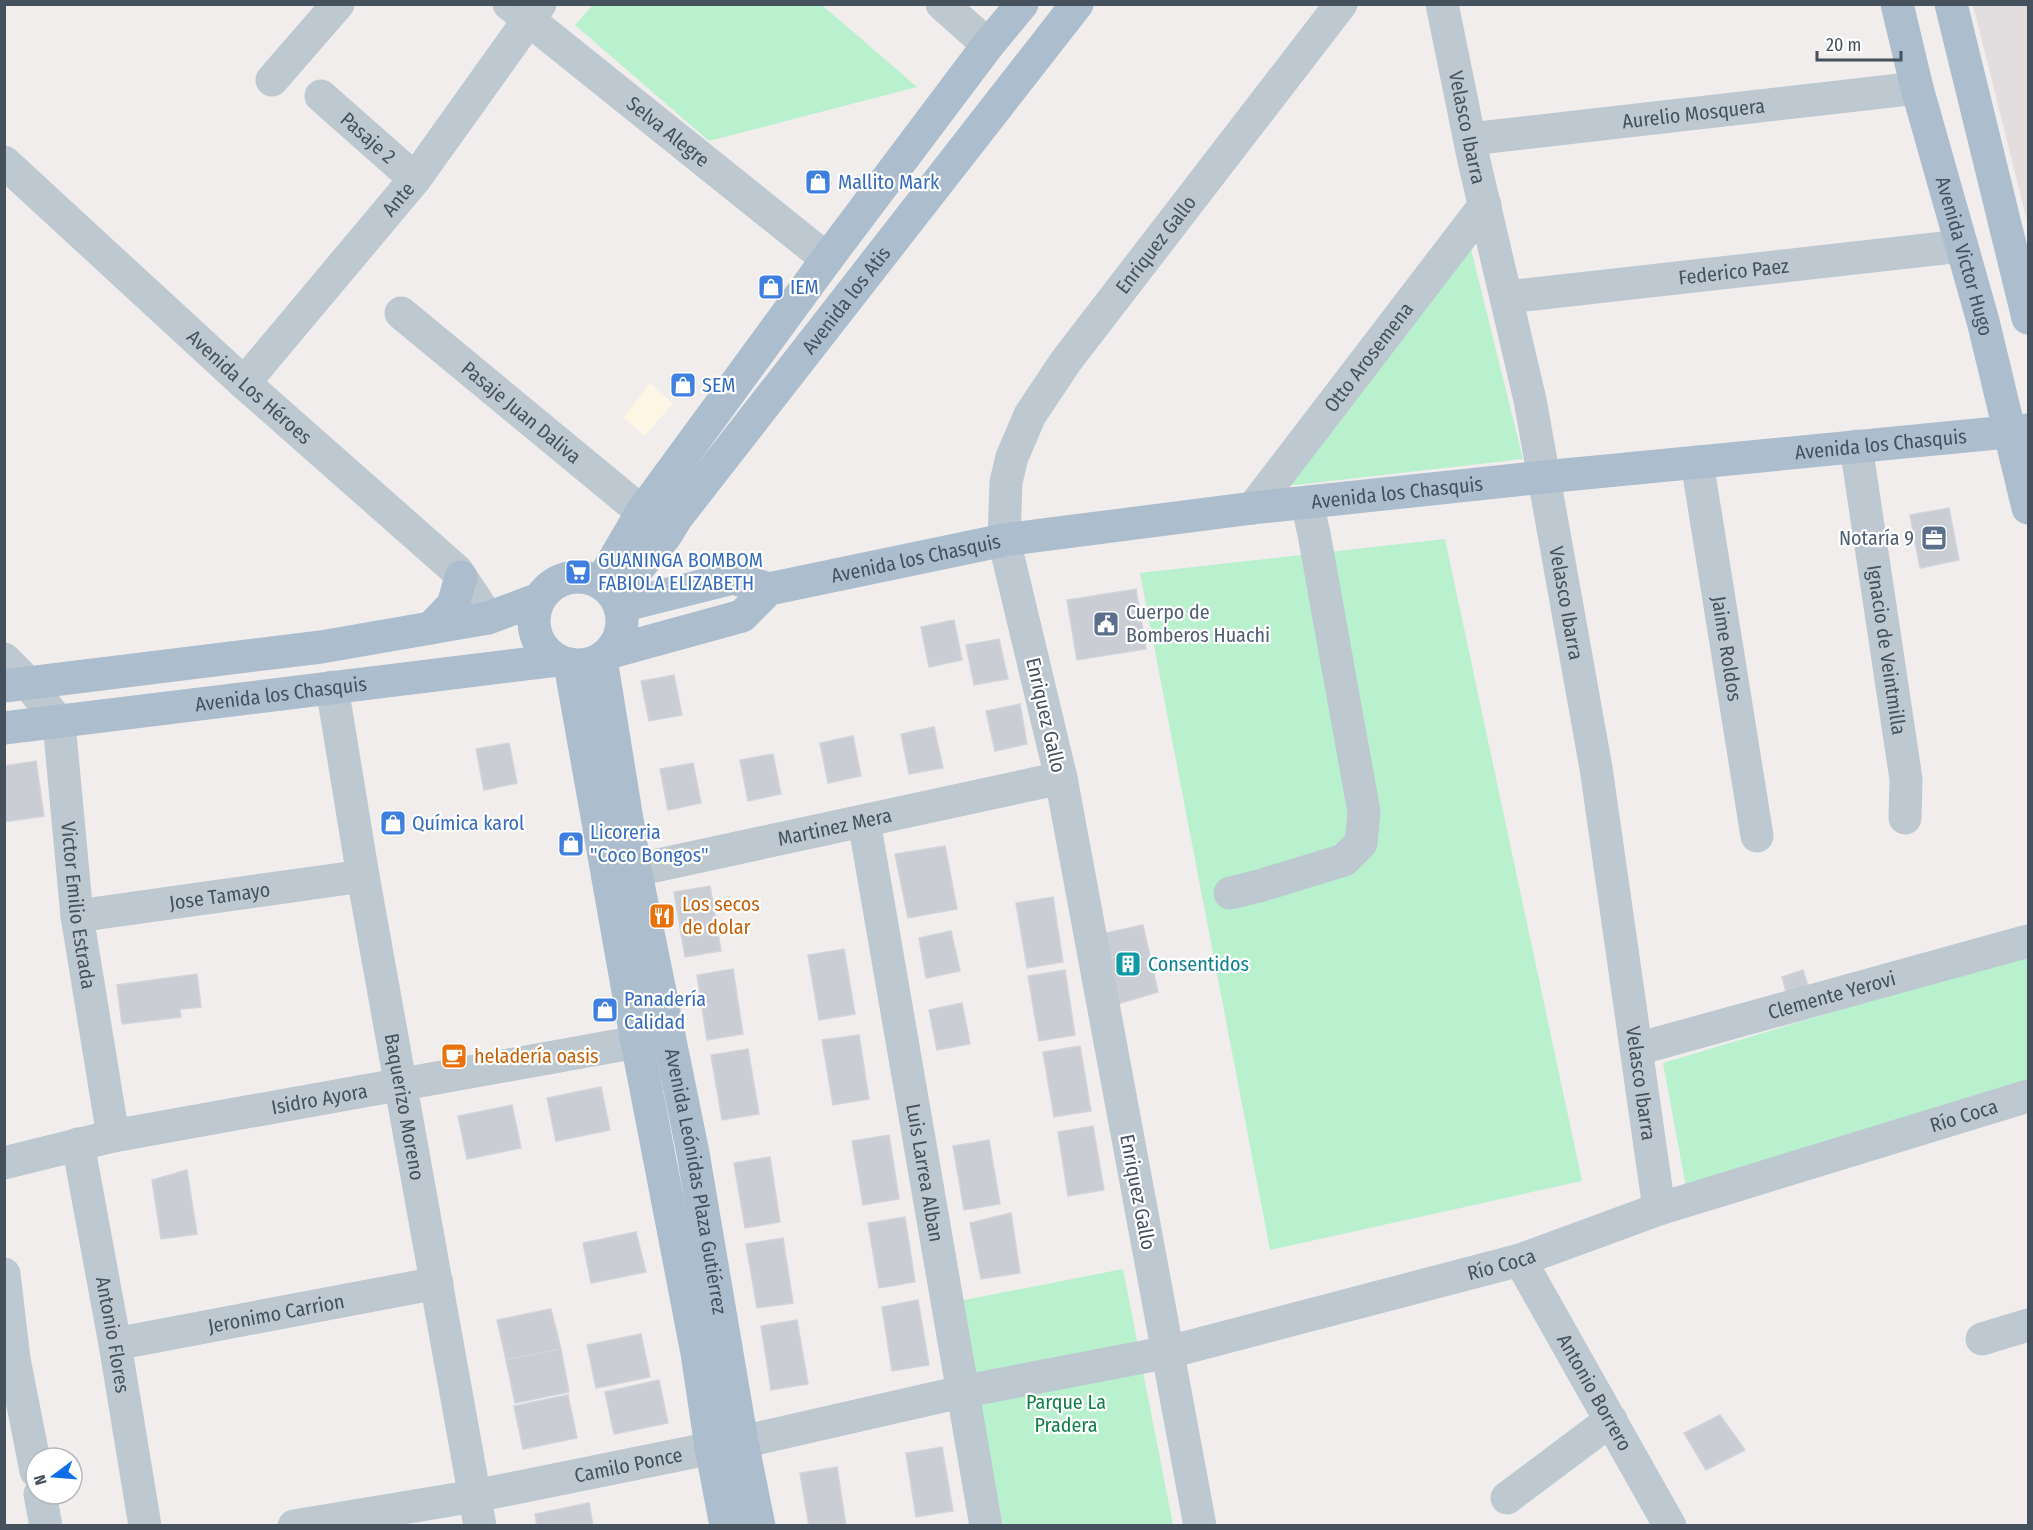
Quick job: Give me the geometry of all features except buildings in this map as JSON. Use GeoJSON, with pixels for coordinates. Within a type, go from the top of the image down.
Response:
{"type":"FeatureCollection","features":[{"type":"Feature","properties":{"kind":"main road","name":"Avenida los Atis"},"geometry":{"type":"LineString","coordinates":[[612,595],[642,512],[988,45],[1022,4]]}},
{"type":"Feature","properties":{"kind":"main road","name":"Avenida los Atis"},"geometry":{"type":"LineString","coordinates":[[612,595],[666,535],[677,517],[1077,4]]}},
{"type":"Feature","properties":{"kind":"main road","name":"Avenida Victor Hugo"},"geometry":{"type":"LineString","coordinates":[[1897,4],[1917,88],[1960,246],[2019,431],[2028,508]]}},
{"type":"Feature","properties":{"kind":"main road"},"geometry":{"type":"LineString","coordinates":[[1951,4],[2028,318]]}},
{"type":"Feature","properties":{"kind":"main road","name":"Avenida los Chasquis"},"geometry":{"type":"LineString","coordinates":[[612,595],[694,587],[733,578],[769,589],[1004,540],[1253,508],[2019,431]]}},
{"type":"Feature","properties":{"kind":"main road"},"geometry":{"type":"LineString","coordinates":[[666,535],[675,569],[694,587]]}},
{"type":"Feature","properties":{"kind":"main road"},"geometry":{"type":"LineString","coordinates":[[606,656],[622,632],[623,619],[612,595],[584,576],[567,578],[551,586],[539,599],[534,616],[536,633],[543,649],[563,662],[586,665],[606,656],[742,616],[769,589]]}},
{"type":"Feature","properties":{"kind":"main road"},"geometry":{"type":"LineString","coordinates":[[431,628],[453,605],[461,577]]}},
{"type":"Feature","properties":{"kind":"main road","name":"Avenida los Chasquis"},"geometry":{"type":"LineString","coordinates":[[17,685],[321,647],[488,618],[539,599]]}},
{"type":"Feature","properties":{"kind":"main road","name":"Avenida Leónidas Plaza Gutiérrez"},"geometry":{"type":"LineString","coordinates":[[606,656],[637,1042],[697,1353],[726,1445],[759,1526]]}},
{"type":"Feature","properties":{"kind":"main road","name":"Avenida los Chasquis"},"geometry":{"type":"LineString","coordinates":[[4,728],[59,723],[332,687],[563,662]]}},
{"type":"Feature","properties":{"kind":"main road","name":"Avenida Leónidas Plaza Gutiérrez"},"geometry":{"type":"LineString","coordinates":[[563,662],[622,873],[693,1153],[726,1445],[726,1526]]}},
{"type":"Feature","properties":{"kind":"street"},"geometry":{"type":"LineString","coordinates":[[272,80],[338,4]]}},
{"type":"Feature","properties":{"kind":"street"},"geometry":{"type":"LineString","coordinates":[[942,4],[988,45]]}},
{"type":"Feature","properties":{"kind":"street","name":"Enriquez Gallo"},"geometry":{"type":"LineString","coordinates":[[1200,1526],[1061,778],[1004,540],[1008,474],[1012,457],[1030,415],[1066,361],[1341,4]]}},
{"type":"Feature","properties":{"kind":"street","name":"Velasco Ibarra"},"geometry":{"type":"LineString","coordinates":[[1442,4],[1470,139],[1530,400],[1544,477],[1596,768],[1659,1209]]}},
{"type":"Feature","properties":{"kind":"street","name":"Ante"},"geometry":{"type":"LineString","coordinates":[[244,383],[416,179],[525,10]]}},
{"type":"Feature","properties":{"kind":"street","name":"Selva Alegre"},"geometry":{"type":"LineString","coordinates":[[525,10],[828,259]]}},
{"type":"Feature","properties":{"kind":"street","name":"Aurelio Mosquera"},"geometry":{"type":"LineString","coordinates":[[1470,139],[1917,88]]}},
{"type":"Feature","properties":{"kind":"street","name":"Pasaje 2"},"geometry":{"type":"LineString","coordinates":[[321,96],[416,179]]}},
{"type":"Feature","properties":{"kind":"street","name":"Avenida Los Héroes"},"geometry":{"type":"LineString","coordinates":[[4,162],[244,383],[456,570],[488,618]]}},
{"type":"Feature","properties":{"kind":"street","name":"Otto Arosemena"},"geometry":{"type":"LineString","coordinates":[[1253,508],[1485,205]]}},
{"type":"Feature","properties":{"kind":"street","name":"Federico Paez"},"geometry":{"type":"LineString","coordinates":[[1507,297],[1960,246]]}},
{"type":"Feature","properties":{"kind":"street","name":"Pasaje Juan Daliva"},"geometry":{"type":"LineString","coordinates":[[401,313],[642,512]]}},
{"type":"Feature","properties":{"kind":"street","name":"Ignacio de Veintmilla"},"geometry":{"type":"LineString","coordinates":[[1856,446],[1906,779],[1905,818]]}},
{"type":"Feature","properties":{"kind":"street","name":"Jaime Roldos"},"geometry":{"type":"LineString","coordinates":[[1697,462],[1757,836]]}},
{"type":"Feature","properties":{"kind":"street"},"geometry":{"type":"LineString","coordinates":[[1230,892],[1259,886],[1344,860],[1361,843],[1364,812],[1307,502]]}},
{"type":"Feature","properties":{"kind":"street"},"geometry":{"type":"LineString","coordinates":[[4,659],[17,685],[59,723]]}},
{"type":"Feature","properties":{"kind":"street","name":"Baquerizo Moreno"},"geometry":{"type":"LineString","coordinates":[[332,687],[363,876],[478,1511]]}},
{"type":"Feature","properties":{"kind":"street","name":"Victor Emilio Estrada"},"geometry":{"type":"LineString","coordinates":[[59,723],[77,916],[113,1136]]}},
{"type":"Feature","properties":{"kind":"street","name":"Martinez Mera"},"geometry":{"type":"LineString","coordinates":[[622,873],[1061,778]]}},
{"type":"Feature","properties":{"kind":"street","name":"Luis Larrea Alban"},"geometry":{"type":"LineString","coordinates":[[864,821],[986,1526]]}},
{"type":"Feature","properties":{"kind":"street","name":"Jose Tamayo"},"geometry":{"type":"LineString","coordinates":[[77,916],[363,876]]}},
{"type":"Feature","properties":{"kind":"street","name":"Clemente Yerovi"},"geometry":{"type":"LineString","coordinates":[[1637,1049],[2028,941]]}},
{"type":"Feature","properties":{"kind":"street","name":"Isidro Ayora"},"geometry":{"type":"LineString","coordinates":[[4,1163],[113,1136],[637,1042]]}},
{"type":"Feature","properties":{"kind":"street","name":"Río Coca"},"geometry":{"type":"LineString","coordinates":[[962,1392],[1169,1352],[1520,1260],[1659,1209],[2028,1096]]}},
{"type":"Feature","properties":{"kind":"street","name":"Antonio Flores"},"geometry":{"type":"LineString","coordinates":[[78,1144],[116,1344],[145,1526]]}},
{"type":"Feature","properties":{"kind":"street","name":"Antonio Borrero"},"geometry":{"type":"LineString","coordinates":[[1520,1260],[1670,1526]]}},
{"type":"Feature","properties":{"kind":"street"},"geometry":{"type":"LineString","coordinates":[[4,1274],[9,1360],[30,1446]]}},
{"type":"Feature","properties":{"kind":"street","name":"Jeronimo Carrion"},"geometry":{"type":"LineString","coordinates":[[116,1344],[437,1283]]}},
{"type":"Feature","properties":{"kind":"street"},"geometry":{"type":"LineString","coordinates":[[1982,1339],[2028,1325]]}},
{"type":"Feature","properties":{"kind":"street","name":"Camilo Ponce"},"geometry":{"type":"LineString","coordinates":[[294,1526],[478,1511],[726,1445],[962,1392]]}},
{"type":"Feature","properties":{"kind":"street"},"geometry":{"type":"LineString","coordinates":[[1507,1498],[1611,1420]]}},
{"type":"Feature","properties":{"kind":"street"},"geometry":{"type":"LineString","coordinates":[[42,1506],[46,1526]]}},
{"type":"Feature","properties":{"kind":"shaded area"},"geometry":{"type":"Polygon","coordinates":[[[1973,5],[2028,5],[2028,225],[1973,5]]]}},
{"type":"Feature","properties":{"kind":"shaded area"},"geometry":{"type":"Polygon","coordinates":[[[650,383],[673,403],[645,436],[623,418],[650,383]]]}},
{"type":"Feature","properties":{"kind":"green space"},"geometry":{"type":"Polygon","coordinates":[[[593,5],[822,5],[917,87],[709,141],[575,25],[593,5]]]}},
{"type":"Feature","properties":{"kind":"green space"},"geometry":{"type":"Polygon","coordinates":[[[1471,249],[1523,459],[1278,487],[1471,249]]]}},
{"type":"Feature","properties":{"kind":"green space"},"geometry":{"type":"Polygon","coordinates":[[[1445,539],[1582,1181],[1270,1250],[1140,573],[1445,539]]]}},
{"type":"Feature","properties":{"kind":"green space"},"geometry":{"type":"Polygon","coordinates":[[[2028,953],[2028,1088],[1687,1193],[1663,1063],[2028,953]]]}},
{"type":"Feature","properties":{"kind":"green space","name":"Parque La Pradera"},"geometry":{"type":"Polygon","coordinates":[[[1123,1269],[1173,1525],[1003,1525],[959,1301],[1123,1269]]]}},
{"type":"Feature","properties":{"kind":"place","name":"Mallito Mark"},"geometry":{"type":"Point","coordinates":[818,182]}},
{"type":"Feature","properties":{"kind":"place","name":"IEM"},"geometry":{"type":"Point","coordinates":[771,287]}},
{"type":"Feature","properties":{"kind":"place","name":"SEM"},"geometry":{"type":"Point","coordinates":[683,385]}},
{"type":"Feature","properties":{"kind":"place","name":"Notaría 9"},"geometry":{"type":"Point","coordinates":[1934,538]}},
{"type":"Feature","properties":{"kind":"place","name":"GUANINGA BOMBOM FABIOLA ELIZABETH"},"geometry":{"type":"Point","coordinates":[578,572]}},
{"type":"Feature","properties":{"kind":"place","name":"Cuerpo de Bomberos Huachi"},"geometry":{"type":"Point","coordinates":[1106,624]}},
{"type":"Feature","properties":{"kind":"place","name":"Química karol"},"geometry":{"type":"Point","coordinates":[393,823]}},
{"type":"Feature","properties":{"kind":"place","name":"Licoreria \"Coco Bongos\""},"geometry":{"type":"Point","coordinates":[571,844]}},
{"type":"Feature","properties":{"kind":"place","name":"Los secos de dolar"},"geometry":{"type":"Point","coordinates":[662,916]}},
{"type":"Feature","properties":{"kind":"place","name":"Consentidos"},"geometry":{"type":"Point","coordinates":[1128,964]}},
{"type":"Feature","properties":{"kind":"place","name":"Panadería Calidad"},"geometry":{"type":"Point","coordinates":[605,1010]}},
{"type":"Feature","properties":{"kind":"place","name":"heladería oasis"},"geometry":{"type":"Point","coordinates":[454,1056]}}]}
